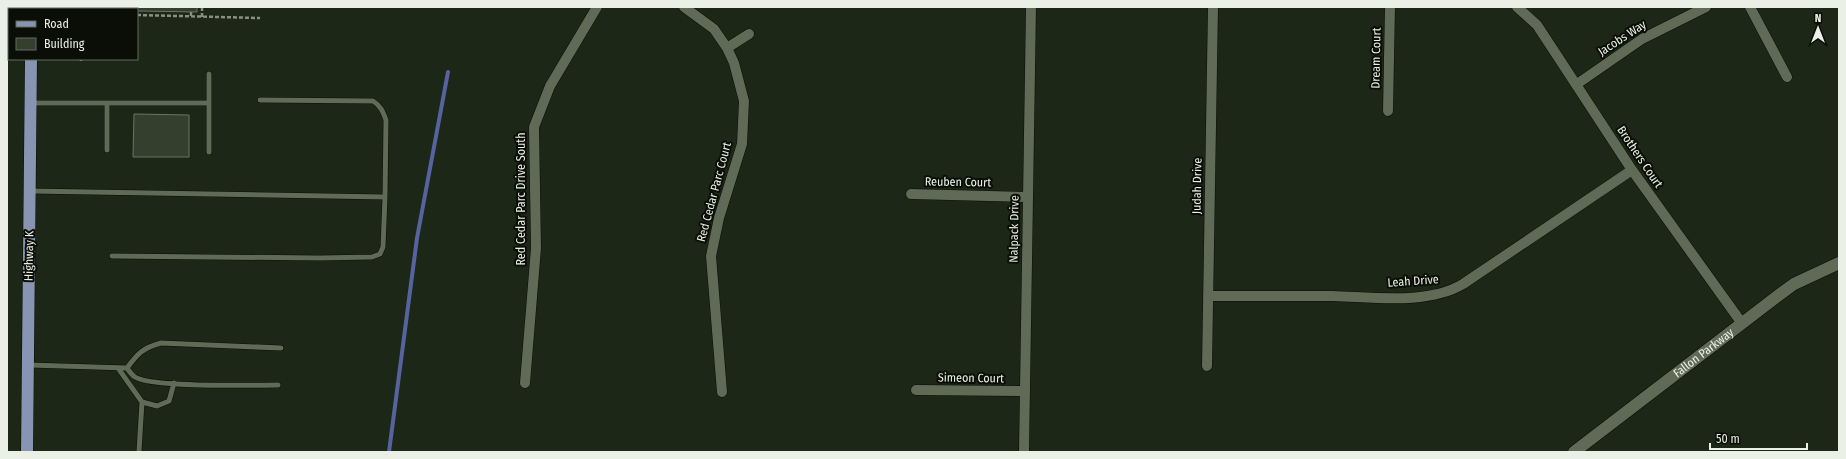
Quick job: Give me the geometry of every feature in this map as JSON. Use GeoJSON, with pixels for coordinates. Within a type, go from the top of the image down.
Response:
{"type":"FeatureCollection","features":[{"type":"Feature","properties":{"kind":"main road","name":"Highway K"},"geometry":{"type":"LineString","coordinates":[[27,452],[31,60]]}},
{"type":"Feature","properties":{"kind":"street","name":"Red Cedar Parc Drive South"},"geometry":{"type":"LineString","coordinates":[[525,383],[536,248],[534,127],[550,86],[597,7]]}},
{"type":"Feature","properties":{"kind":"street","name":"Red Cedar Parc Court"},"geometry":{"type":"LineString","coordinates":[[684,7],[714,29],[727,48],[734,63],[744,101],[742,144],[719,218],[711,256],[722,392]]}},
{"type":"Feature","properties":{"kind":"street","name":"Nalpack Drive"},"geometry":{"type":"LineString","coordinates":[[1024,452],[1031,7]]}},
{"type":"Feature","properties":{"kind":"street","name":"Judah Drive"},"geometry":{"type":"LineString","coordinates":[[1207,366],[1214,7]]}},
{"type":"Feature","properties":{"kind":"street","name":"Dream Court"},"geometry":{"type":"LineString","coordinates":[[1388,110],[1390,7]]}},
{"type":"Feature","properties":{"kind":"street","name":"Brothers Court"},"geometry":{"type":"LineString","coordinates":[[1517,7],[1537,24],[1632,170],[1741,322]]}},
{"type":"Feature","properties":{"kind":"street","name":"Jacobs Way"},"geometry":{"type":"LineString","coordinates":[[1577,84],[1642,39],[1706,7]]}},
{"type":"Feature","properties":{"kind":"street"},"geometry":{"type":"LineString","coordinates":[[1750,7],[1787,77]]}},
{"type":"Feature","properties":{"kind":"street"},"geometry":{"type":"LineString","coordinates":[[727,48],[749,34]]}},
{"type":"Feature","properties":{"kind":"street","name":"Leah Drive"},"geometry":{"type":"LineString","coordinates":[[1208,296],[1399,297],[1441,293],[1453,290],[1632,170]]}},
{"type":"Feature","properties":{"kind":"street","name":"Reuben Court"},"geometry":{"type":"LineString","coordinates":[[911,194],[1028,197]]}},
{"type":"Feature","properties":{"kind":"street","name":"Fallon Parkway"},"geometry":{"type":"LineString","coordinates":[[1574,452],[1741,322],[1794,284],[1839,263]]}},
{"type":"Feature","properties":{"kind":"street","name":"Simeon Court"},"geometry":{"type":"LineString","coordinates":[[916,390],[1025,392]]}},
{"type":"Feature","properties":{"kind":"lane"},"geometry":{"type":"LineString","coordinates":[[209,74],[209,152]]}},
{"type":"Feature","properties":{"kind":"lane"},"geometry":{"type":"LineString","coordinates":[[112,256],[319,258],[372,257],[380,254],[383,247],[386,120],[378,104],[373,101],[260,100]]}},
{"type":"Feature","properties":{"kind":"lane"},"geometry":{"type":"LineString","coordinates":[[30,103],[209,103]]}},
{"type":"Feature","properties":{"kind":"lane"},"geometry":{"type":"LineString","coordinates":[[107,104],[107,150]]}},
{"type":"Feature","properties":{"kind":"lane"},"geometry":{"type":"LineString","coordinates":[[30,191],[112,194],[385,197]]}},
{"type":"Feature","properties":{"kind":"lane"},"geometry":{"type":"LineString","coordinates":[[127,368],[137,354],[147,347],[161,343],[281,348]]}},
{"type":"Feature","properties":{"kind":"lane"},"geometry":{"type":"LineString","coordinates":[[28,365],[127,368],[136,378],[174,383],[278,385]]}},
{"type":"Feature","properties":{"kind":"lane"},"geometry":{"type":"LineString","coordinates":[[118,368],[142,402],[139,451]]}},
{"type":"Feature","properties":{"kind":"lane"},"geometry":{"type":"LineString","coordinates":[[142,402],[157,406],[168,401],[174,383]]}},
{"type":"Feature","properties":{"kind":"path"},"geometry":{"type":"LineString","coordinates":[[202,7],[202,17]]}},
{"type":"Feature","properties":{"kind":"path"},"geometry":{"type":"LineString","coordinates":[[138,15],[260,18]]}},
{"type":"Feature","properties":{"kind":"building"},"geometry":{"type":"Polygon","coordinates":[[[197,7],[197,12],[138,11],[138,8],[103,8],[197,7]]]}},
{"type":"Feature","properties":{"kind":"building"},"geometry":{"type":"Polygon","coordinates":[[[134,114],[189,115],[189,157],[133,157],[134,114]]]}},
{"type":"Feature","properties":{"kind":"waterway"},"geometry":{"type":"LineString","coordinates":[[389,452],[417,238],[448,72]]}}]}
